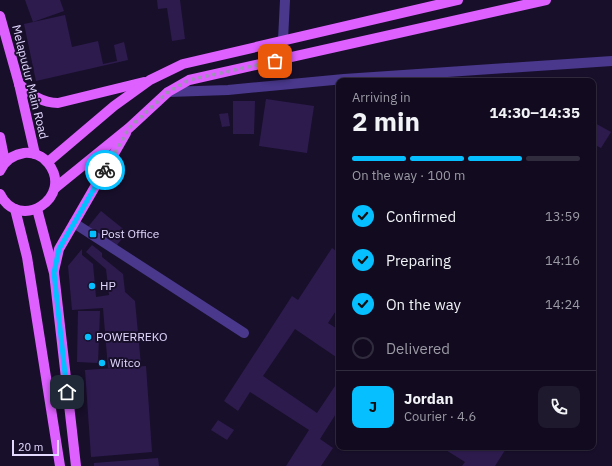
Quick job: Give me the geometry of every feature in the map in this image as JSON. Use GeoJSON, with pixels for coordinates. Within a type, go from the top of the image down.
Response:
{"type":"FeatureCollection","features":[{"type":"Feature","properties":{"kind":"main road"},"geometry":{"type":"LineString","coordinates":[[48,162],[114,106],[150,80],[183,64],[458,0]]}},
{"type":"Feature","properties":{"kind":"main road"},"geometry":{"type":"LineString","coordinates":[[7,206],[22,211],[30,211],[45,204],[51,197],[55,188],[129,128],[168,92],[189,80],[546,0]]}},
{"type":"Feature","properties":{"kind":"main road","name":"Melapudur Main Road"},"geometry":{"type":"LineString","coordinates":[[0,16],[19,84],[35,154]]}},
{"type":"Feature","properties":{"kind":"main road"},"geometry":{"type":"LineString","coordinates":[[19,84],[38,98],[50,103],[58,103],[150,80]]}},
{"type":"Feature","properties":{"kind":"main road"},"geometry":{"type":"LineString","coordinates":[[54,273],[59,249],[129,128]]}},
{"type":"Feature","properties":{"kind":"main road"},"geometry":{"type":"LineString","coordinates":[[0,137],[3,166]]}},
{"type":"Feature","properties":{"kind":"main road"},"geometry":{"type":"LineString","coordinates":[[3,166],[19,154],[35,154],[48,162],[54,174],[55,188]]}},
{"type":"Feature","properties":{"kind":"main road"},"geometry":{"type":"LineString","coordinates":[[0,194],[7,206],[27,257],[60,466]]}},
{"type":"Feature","properties":{"kind":"main road"},"geometry":{"type":"LineString","coordinates":[[37,209],[54,273],[76,466]]}},
{"type":"Feature","properties":{"kind":"street"},"geometry":{"type":"LineString","coordinates":[[283,40],[285,0]]}},
{"type":"Feature","properties":{"kind":"street"},"geometry":{"type":"LineString","coordinates":[[359,78],[612,61]]}},
{"type":"Feature","properties":{"kind":"street"},"geometry":{"type":"LineString","coordinates":[[168,92],[228,90],[336,80]]}},
{"type":"Feature","properties":{"kind":"street"},"geometry":{"type":"LineString","coordinates":[[74,223],[244,333]]}},
{"type":"Feature","properties":{"kind":"building"},"geometry":{"type":"Polygon","coordinates":[[[25,0],[60,0],[64,11],[33,22],[25,0]]]}},
{"type":"Feature","properties":{"kind":"building"},"geometry":{"type":"Polygon","coordinates":[[[157,0],[180,0],[185,39],[172,41],[167,8],[158,9],[157,0]]]}},
{"type":"Feature","properties":{"kind":"building"},"geometry":{"type":"Polygon","coordinates":[[[65,15],[72,47],[98,41],[103,64],[117,61],[114,45],[124,42],[128,60],[36,81],[24,24],[65,15]]]}},
{"type":"Feature","properties":{"kind":"building"},"geometry":{"type":"Polygon","coordinates":[[[266,99],[314,106],[307,153],[259,146],[266,99]]]}},
{"type":"Feature","properties":{"kind":"building"},"geometry":{"type":"Polygon","coordinates":[[[233,101],[255,101],[254,134],[233,134],[233,101]]]}},
{"type":"Feature","properties":{"kind":"building"},"geometry":{"type":"Polygon","coordinates":[[[228,113],[230,126],[222,127],[219,114],[228,113]]]}},
{"type":"Feature","properties":{"kind":"building"},"geometry":{"type":"Polygon","coordinates":[[[596,124],[611,132],[601,148],[596,146],[596,124]]]}},
{"type":"Feature","properties":{"kind":"building"},"geometry":{"type":"Polygon","coordinates":[[[101,211],[127,232],[114,249],[87,228],[101,211]]]}},
{"type":"Feature","properties":{"kind":"building"},"geometry":{"type":"Polygon","coordinates":[[[92,245],[102,253],[102,257],[123,274],[125,292],[135,301],[141,365],[108,368],[103,308],[72,310],[68,266],[82,249],[82,255],[93,264],[96,297],[109,295],[106,269],[86,252],[92,245]]]}},
{"type":"Feature","properties":{"kind":"building"},"geometry":{"type":"Polygon","coordinates":[[[332,248],[336,251],[336,311],[328,323],[336,328],[336,357],[295,329],[263,376],[317,413],[336,384],[336,414],[320,439],[333,448],[321,466],[286,466],[309,430],[250,392],[238,411],[224,401],[292,296],[298,300],[332,248]]]}},
{"type":"Feature","properties":{"kind":"building","name":"POWERREKO"},"geometry":{"type":"Polygon","coordinates":[[[78,311],[100,311],[98,363],[77,362],[78,311]]]}},
{"type":"Feature","properties":{"kind":"building"},"geometry":{"type":"Polygon","coordinates":[[[146,366],[152,452],[91,457],[85,370],[146,366]]]}},
{"type":"Feature","properties":{"kind":"building"},"geometry":{"type":"Polygon","coordinates":[[[218,420],[234,430],[227,440],[211,430],[218,420]]]}},
{"type":"Feature","properties":{"kind":"building"},"geometry":{"type":"Polygon","coordinates":[[[446,450],[505,450],[495,466],[462,466],[465,462],[446,450]]]}},
{"type":"Feature","properties":{"kind":"building"},"geometry":{"type":"Polygon","coordinates":[[[158,458],[159,466],[94,466],[94,463],[158,458]]]}},
{"type":"Feature","properties":{"kind":"way so far"},"geometry":{"type":"LineString","coordinates":[[105,170],[129,128],[168,92],[189,80],[275,61]]}},
{"type":"Feature","properties":{"kind":"place","name":"Post Office"},"geometry":{"type":"Point","coordinates":[93,234]}},
{"type":"Feature","properties":{"kind":"place","name":"HP"},"geometry":{"type":"Point","coordinates":[92,286]}},
{"type":"Feature","properties":{"kind":"place","name":"POWERREKO"},"geometry":{"type":"Point","coordinates":[88,337]}},
{"type":"Feature","properties":{"kind":"place","name":"Witco"},"geometry":{"type":"Point","coordinates":[102,363]}},
{"type":"Feature","properties":{"kind":"route"},"geometry":{"type":"LineString","coordinates":[[67,392],[54,273],[59,249],[105,170]]}}]}
